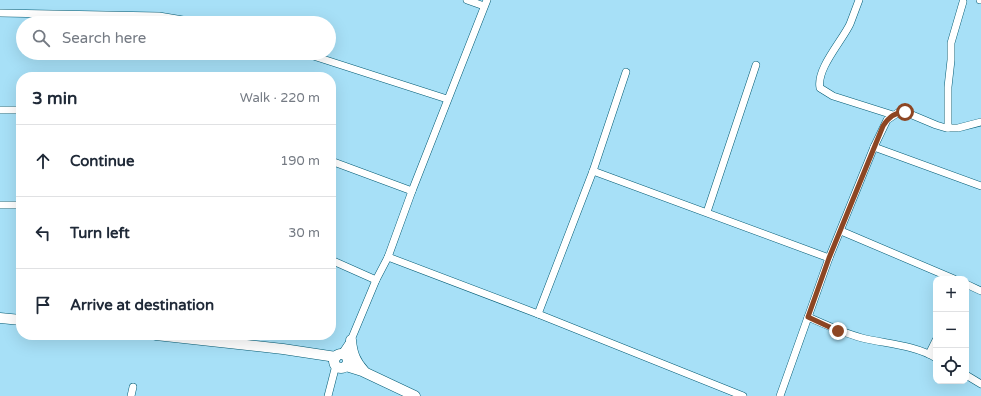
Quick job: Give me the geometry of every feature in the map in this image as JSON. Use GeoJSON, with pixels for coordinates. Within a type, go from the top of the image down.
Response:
{"type":"FeatureCollection","features":[{"type":"Feature","properties":{"kind":"street"},"geometry":{"type":"LineString","coordinates":[[328,396],[341,361],[376,280],[388,257],[412,190],[485,3],[467,0]]}},
{"type":"Feature","properties":{"kind":"street"},"geometry":{"type":"LineString","coordinates":[[859,0],[849,25],[834,49],[819,79],[820,88],[833,96],[893,115]]}},
{"type":"Feature","properties":{"kind":"street"},"geometry":{"type":"LineString","coordinates":[[948,128],[948,87],[951,43],[961,1]]}},
{"type":"Feature","properties":{"kind":"street"},"geometry":{"type":"LineString","coordinates":[[0,13],[159,16]]}},
{"type":"Feature","properties":{"kind":"street"},"geometry":{"type":"LineString","coordinates":[[326,60],[448,99]]}},
{"type":"Feature","properties":{"kind":"street"},"geometry":{"type":"LineString","coordinates":[[707,212],[756,65]]}},
{"type":"Feature","properties":{"kind":"street"},"geometry":{"type":"LineString","coordinates":[[538,314],[593,171],[626,72]]}},
{"type":"Feature","properties":{"kind":"street"},"geometry":{"type":"LineString","coordinates":[[0,110],[16,110]]}},
{"type":"Feature","properties":{"kind":"street"},"geometry":{"type":"LineString","coordinates":[[780,396],[829,258],[874,147],[887,120],[899,112],[905,112],[936,125],[948,128],[958,128],[981,122]]}},
{"type":"Feature","properties":{"kind":"street"},"geometry":{"type":"LineString","coordinates":[[874,147],[981,186]]}},
{"type":"Feature","properties":{"kind":"street"},"geometry":{"type":"LineString","coordinates":[[336,163],[412,190]]}},
{"type":"Feature","properties":{"kind":"street"},"geometry":{"type":"LineString","coordinates":[[593,171],[829,258]]}},
{"type":"Feature","properties":{"kind":"street"},"geometry":{"type":"LineString","coordinates":[[0,205],[16,205]]}},
{"type":"Feature","properties":{"kind":"street"},"geometry":{"type":"LineString","coordinates":[[841,231],[947,276]]}},
{"type":"Feature","properties":{"kind":"street"},"geometry":{"type":"LineString","coordinates":[[388,257],[538,314],[743,396]]}},
{"type":"Feature","properties":{"kind":"street"},"geometry":{"type":"LineString","coordinates":[[336,262],[376,280]]}},
{"type":"Feature","properties":{"kind":"street"},"geometry":{"type":"LineString","coordinates":[[969,285],[981,291]]}},
{"type":"Feature","properties":{"kind":"street"},"geometry":{"type":"LineString","coordinates":[[808,317],[838,331],[863,338],[898,344],[933,356]]}},
{"type":"Feature","properties":{"kind":"street"},"geometry":{"type":"LineString","coordinates":[[0,318],[16,320]]}},
{"type":"Feature","properties":{"kind":"street"},"geometry":{"type":"LineString","coordinates":[[201,340],[283,349],[323,356],[341,361],[415,396]]}},
{"type":"Feature","properties":{"kind":"street"},"geometry":{"type":"LineString","coordinates":[[350,341],[357,363],[364,372]]}},
{"type":"Feature","properties":{"kind":"street"},"geometry":{"type":"LineString","coordinates":[[929,354],[933,346]]}},
{"type":"Feature","properties":{"kind":"street"},"geometry":{"type":"LineString","coordinates":[[969,377],[981,384]]}},
{"type":"Feature","properties":{"kind":"street"},"geometry":{"type":"LineString","coordinates":[[131,396],[133,387]]}},
{"type":"Feature","properties":{"kind":"route"},"geometry":{"type":"LineString","coordinates":[[838,331],[808,317],[829,258],[883,126],[893,115],[899,112],[905,112]]}}]}
